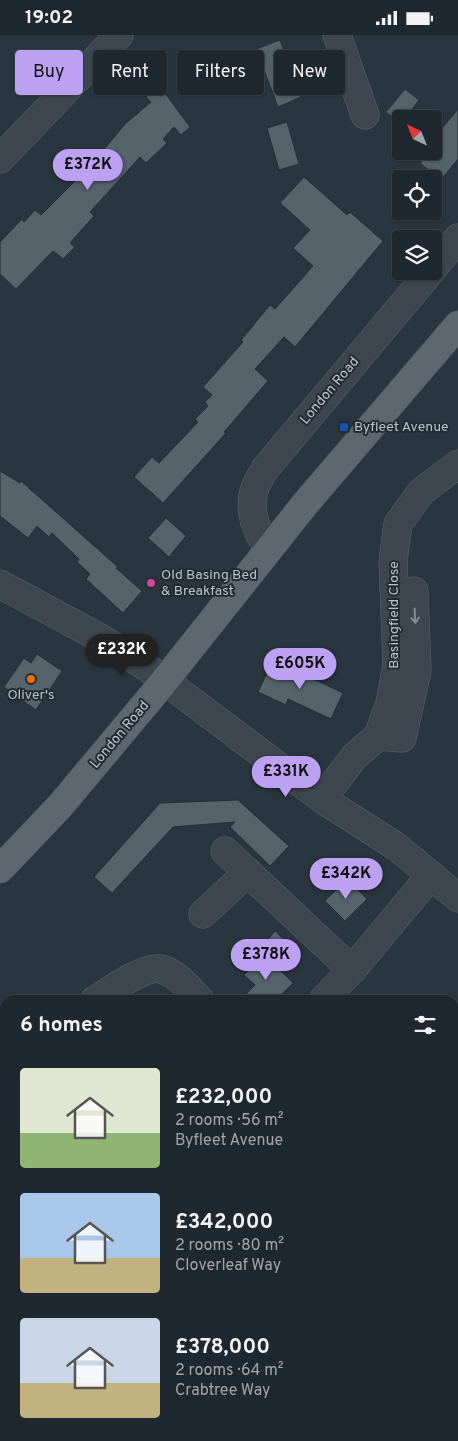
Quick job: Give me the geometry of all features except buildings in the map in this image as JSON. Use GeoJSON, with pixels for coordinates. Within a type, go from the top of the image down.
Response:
{"type":"FeatureCollection","features":[{"type":"Feature","properties":{"kind":"main road","name":"London Road"},"geometry":{"type":"LineString","coordinates":[[0,869],[60,806],[164,681],[270,547],[458,325]]}},
{"type":"Feature","properties":{"kind":"street"},"geometry":{"type":"LineString","coordinates":[[0,159],[119,35]]}},
{"type":"Feature","properties":{"kind":"street"},"geometry":{"type":"LineString","coordinates":[[337,35],[366,115]]}},
{"type":"Feature","properties":{"kind":"street"},"geometry":{"type":"LineString","coordinates":[[442,257],[458,238]]}},
{"type":"Feature","properties":{"kind":"street","name":"London Road"},"geometry":{"type":"LineString","coordinates":[[270,547],[264,542],[254,519],[254,491],[265,469],[422,280]]}},
{"type":"Feature","properties":{"kind":"street","name":"Basingfield Close"},"geometry":{"type":"LineString","coordinates":[[322,799],[354,757],[378,736],[390,703],[397,665],[393,561],[398,523],[421,493],[458,464]]}},
{"type":"Feature","properties":{"kind":"street"},"geometry":{"type":"LineString","coordinates":[[0,584],[102,639],[164,681],[322,799],[397,847],[458,898]]}},
{"type":"Feature","properties":{"kind":"street"},"geometry":{"type":"LineString","coordinates":[[225,851],[352,970]]}},
{"type":"Feature","properties":{"kind":"street"},"geometry":{"type":"LineString","coordinates":[[203,914],[248,872]]}},
{"type":"Feature","properties":{"kind":"street"},"geometry":{"type":"LineString","coordinates":[[328,995],[352,970],[432,875]]}},
{"type":"Feature","properties":{"kind":"street"},"geometry":{"type":"LineString","coordinates":[[104,995],[145,971],[160,968],[180,980],[195,995]]}},
{"type":"Feature","properties":{"kind":"place","name":"Byfleet Avenue"},"geometry":{"type":"Point","coordinates":[344,427]}},
{"type":"Feature","properties":{"kind":"place","name":"Old Basing Bed & Breakfast"},"geometry":{"type":"Point","coordinates":[151,583]}},
{"type":"Feature","properties":{"kind":"place","name":"Oliver's"},"geometry":{"type":"Point","coordinates":[31,679]}}]}
